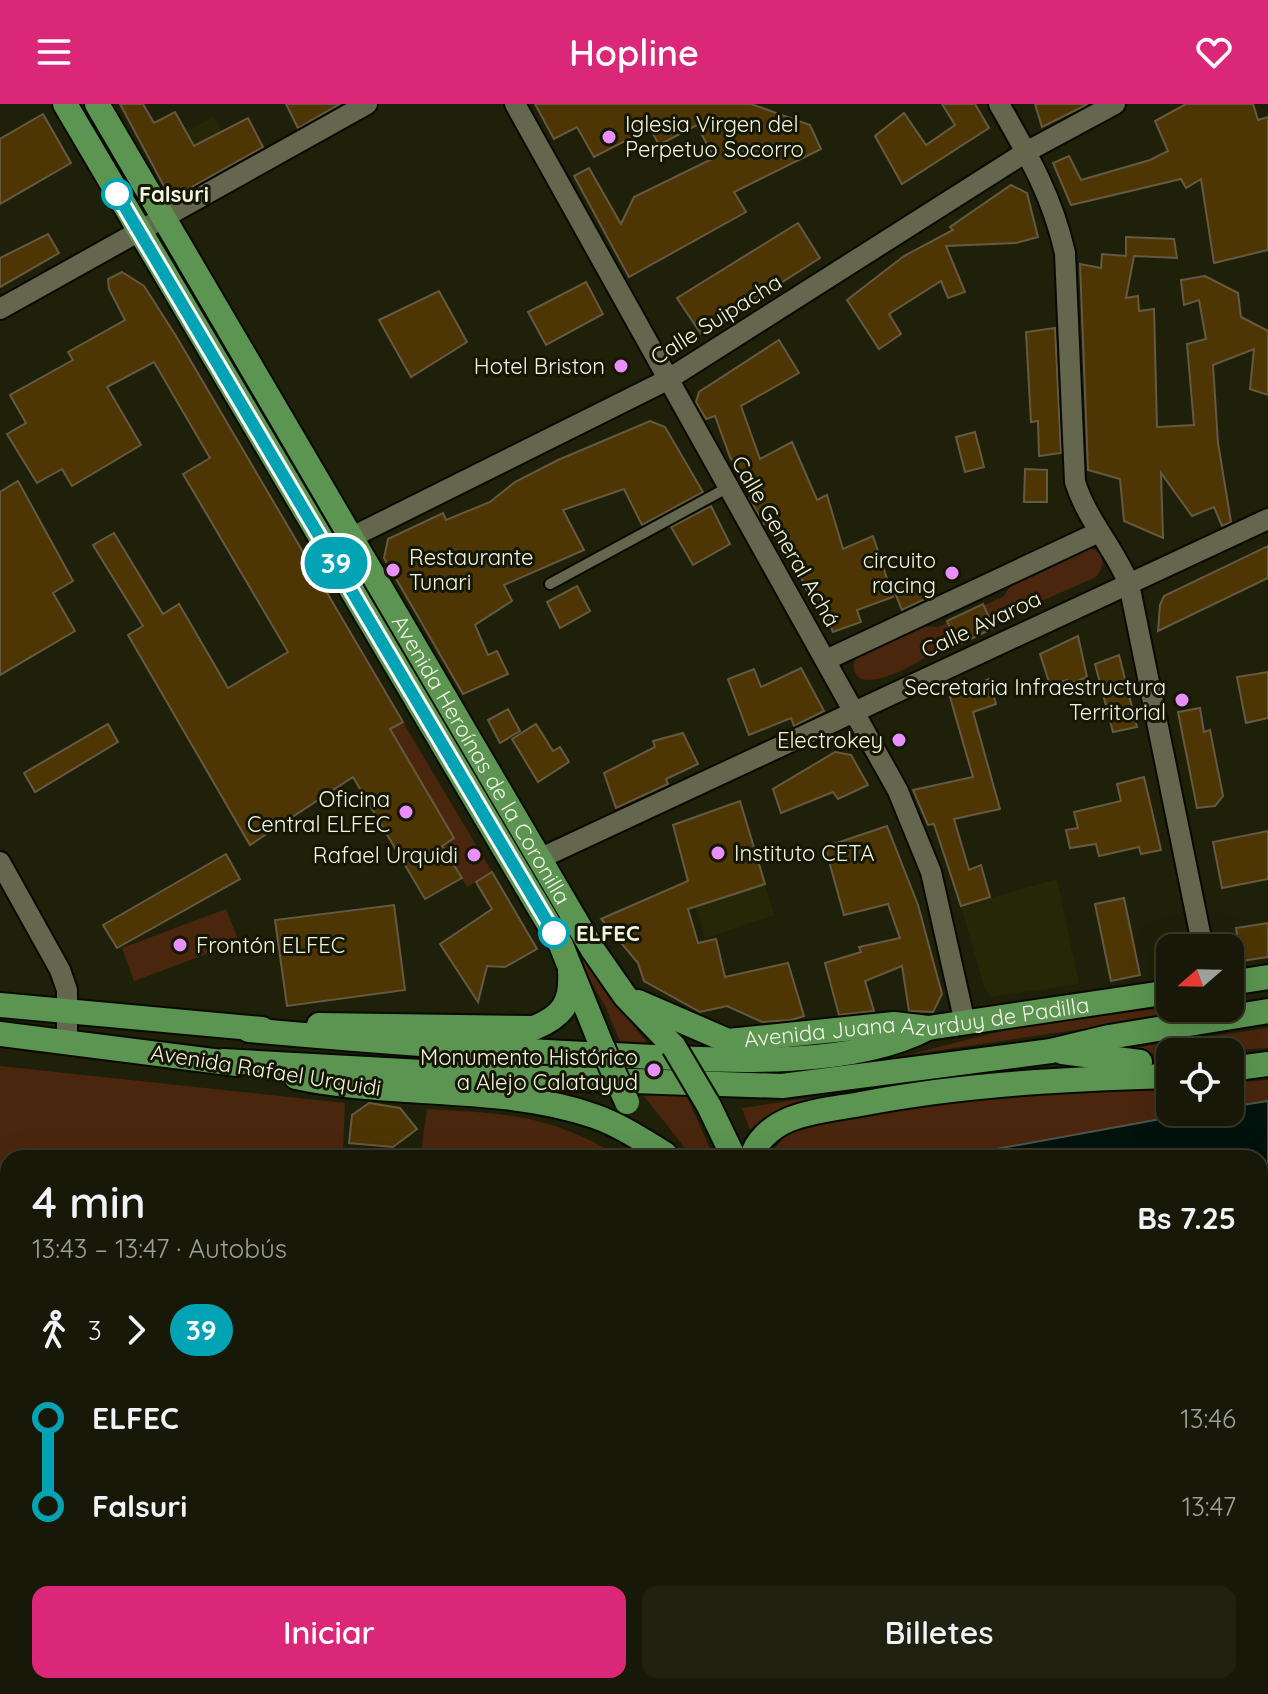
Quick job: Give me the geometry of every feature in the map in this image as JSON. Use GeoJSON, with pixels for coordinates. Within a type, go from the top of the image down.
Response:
{"type":"FeatureCollection","features":[{"type":"Feature","properties":{"kind":"main road","name":"Avenida Heroínas de la Coronilla"},"geometry":{"type":"LineString","coordinates":[[65,104],[569,961],[627,1102],[662,1150]]}},
{"type":"Feature","properties":{"kind":"main road","name":"Avenida Heroínas de la Coronilla"},"geometry":{"type":"LineString","coordinates":[[97,104],[593,950],[625,996],[674,1047],[709,1106],[730,1150]]}},
{"type":"Feature","properties":{"kind":"main road","name":"Avenida Rafael Urquidi"},"geometry":{"type":"LineString","coordinates":[[0,1005],[249,1030],[354,1023],[534,1028],[561,1014],[568,1002],[569,961]]}},
{"type":"Feature","properties":{"kind":"main road"},"geometry":{"type":"LineString","coordinates":[[1244,981],[1268,977]]}},
{"type":"Feature","properties":{"kind":"main road","name":"Avenida Juana Azurduy de Padilla"},"geometry":{"type":"LineString","coordinates":[[625,996],[728,1041],[894,1024],[928,1028],[1156,994]]}},
{"type":"Feature","properties":{"kind":"main road"},"geometry":{"type":"LineString","coordinates":[[1244,1012],[1268,1011]]}},
{"type":"Feature","properties":{"kind":"main road"},"geometry":{"type":"LineString","coordinates":[[223,1061],[745,1087],[782,1086],[1051,1051],[1177,1022]]}},
{"type":"Feature","properties":{"kind":"main road"},"geometry":{"type":"LineString","coordinates":[[249,1030],[518,1051],[779,1060],[902,1042],[928,1028]]}},
{"type":"Feature","properties":{"kind":"main road","name":"Avenida Rafael Urquidi"},"geometry":{"type":"LineString","coordinates":[[0,1034],[223,1061],[333,1085],[545,1103],[618,1126],[656,1150]]}},
{"type":"Feature","properties":{"kind":"main road"},"geometry":{"type":"LineString","coordinates":[[1051,1051],[1113,1061],[1156,1063]]}},
{"type":"Feature","properties":{"kind":"main road"},"geometry":{"type":"LineString","coordinates":[[1244,1061],[1268,1062]]}},
{"type":"Feature","properties":{"kind":"main road"},"geometry":{"type":"LineString","coordinates":[[1244,1066],[1268,1062]]}},
{"type":"Feature","properties":{"kind":"main road"},"geometry":{"type":"LineString","coordinates":[[754,1150],[765,1136],[796,1117],[944,1088],[1058,1079],[1156,1076]]}},
{"type":"Feature","properties":{"kind":"street"},"geometry":{"type":"LineString","coordinates":[[0,309],[367,104]]}},
{"type":"Feature","properties":{"kind":"street","name":"Calle General Achá"},"geometry":{"type":"LineString","coordinates":[[515,104],[898,791],[931,872],[952,952],[965,1023]]}},
{"type":"Feature","properties":{"kind":"street"},"geometry":{"type":"LineString","coordinates":[[999,104],[1048,190],[1065,253],[1075,482],[1082,505],[1119,559],[1129,584],[1200,934]]}},
{"type":"Feature","properties":{"kind":"street","name":"Calle Suipacha"},"geometry":{"type":"LineString","coordinates":[[328,549],[667,380],[1026,152],[1115,104]]}},
{"type":"Feature","properties":{"kind":"street","name":"Calle Avaroa"},"geometry":{"type":"LineString","coordinates":[[541,858],[1268,519]]}},
{"type":"Feature","properties":{"kind":"street","name":"Calle Avaroa"},"geometry":{"type":"LineString","coordinates":[[826,660],[1099,532]]}},
{"type":"Feature","properties":{"kind":"street"},"geometry":{"type":"LineString","coordinates":[[0,862],[60,970],[67,990],[67,1042]]}},
{"type":"Feature","properties":{"kind":"lane"},"geometry":{"type":"LineString","coordinates":[[550,584],[727,488]]}},
{"type":"Feature","properties":{"kind":"shaded area"},"geometry":{"type":"Polygon","coordinates":[[[77,104],[85,104],[145,209],[139,212],[77,104]]]}},
{"type":"Feature","properties":{"kind":"shaded area"},"geometry":{"type":"Polygon","coordinates":[[[214,117],[222,131],[209,138],[210,175],[186,131],[214,117]]]}},
{"type":"Feature","properties":{"kind":"shaded area"},"geometry":{"type":"Polygon","coordinates":[[[165,244],[334,526],[328,530],[158,248],[165,244]]]}},
{"type":"Feature","properties":{"kind":"shaded area"},"geometry":{"type":"Polygon","coordinates":[[[1088,547],[1101,556],[1102,561],[1101,570],[1094,578],[941,645],[898,672],[872,680],[861,679],[855,673],[854,664],[858,655],[919,626],[938,627],[1004,596],[1015,578],[1088,547]]]}},
{"type":"Feature","properties":{"kind":"shaded area"},"geometry":{"type":"Polygon","coordinates":[[[363,575],[605,989],[684,1090],[710,1150],[687,1150],[643,1095],[605,1006],[357,578],[363,575]]]}},
{"type":"Feature","properties":{"kind":"shaded area"},"geometry":{"type":"Polygon","coordinates":[[[403,722],[492,872],[467,887],[442,846],[454,838],[390,729],[403,722]]]}},
{"type":"Feature","properties":{"kind":"shaded area","name":"Instituto CETA"},"geometry":{"type":"Polygon","coordinates":[[[740,801],[774,915],[705,938],[673,825],[740,801]]]}},
{"type":"Feature","properties":{"kind":"shaded area"},"geometry":{"type":"Polygon","coordinates":[[[1057,879],[1079,984],[991,997],[985,990],[961,906],[1057,879]]]}},
{"type":"Feature","properties":{"kind":"shaded area","name":"Frontón ELFEC"},"geometry":{"type":"Polygon","coordinates":[[[226,909],[239,942],[134,981],[122,948],[226,909]]]}},
{"type":"Feature","properties":{"kind":"shaded area"},"geometry":{"type":"Polygon","coordinates":[[[1156,1009],[1156,1018],[907,1055],[1018,1027],[1156,1009]]]}},
{"type":"Feature","properties":{"kind":"shaded area"},"geometry":{"type":"Polygon","coordinates":[[[1268,1028],[1268,1048],[1244,1049],[1244,1038],[1200,1038],[1268,1028]]]}},
{"type":"Feature","properties":{"kind":"shaded area"},"geometry":{"type":"Polygon","coordinates":[[[1156,1044],[1156,1053],[1111,1051],[1156,1044]]]}},
{"type":"Feature","properties":{"kind":"shaded area"},"geometry":{"type":"Polygon","coordinates":[[[0,1066],[345,1103],[343,1150],[0,1150],[0,1066]]]}},
{"type":"Feature","properties":{"kind":"shaded area"},"geometry":{"type":"Polygon","coordinates":[[[1268,1080],[1268,1101],[1244,1105],[1244,1082],[1268,1080]]]}},
{"type":"Feature","properties":{"kind":"shaded area"},"geometry":{"type":"Polygon","coordinates":[[[1156,1087],[1156,1120],[991,1150],[774,1150],[786,1135],[806,1126],[952,1100],[1156,1087]]]}},
{"type":"Feature","properties":{"kind":"shaded area"},"geometry":{"type":"Polygon","coordinates":[[[831,1095],[778,1112],[750,1130],[742,1108],[831,1095]]]}},
{"type":"Feature","properties":{"kind":"shaded area"},"geometry":{"type":"Polygon","coordinates":[[[1268,1101],[1268,1150],[991,1150],[1156,1120],[1156,1126],[1244,1126],[1244,1105],[1268,1101]]]}},
{"type":"Feature","properties":{"kind":"shaded area"},"geometry":{"type":"Polygon","coordinates":[[[427,1109],[528,1119],[573,1132],[608,1150],[421,1150],[427,1109]]]}},
{"type":"Feature","properties":{"kind":"building"},"geometry":{"type":"Polygon","coordinates":[[[120,104],[143,104],[154,123],[175,112],[194,146],[248,118],[263,147],[181,193],[165,188],[120,104]]]}},
{"type":"Feature","properties":{"kind":"building"},"geometry":{"type":"Polygon","coordinates":[[[286,104],[340,104],[298,128],[286,104]]]}},
{"type":"Feature","properties":{"kind":"building"},"geometry":{"type":"Polygon","coordinates":[[[535,104],[751,104],[810,125],[821,149],[734,192],[746,212],[629,277],[574,176],[589,168],[621,224],[634,197],[714,158],[697,125],[659,145],[650,128],[594,157],[577,127],[554,139],[535,104]]]}},
{"type":"Feature","properties":{"kind":"building"},"geometry":{"type":"Polygon","coordinates":[[[942,104],[975,104],[989,128],[902,184],[875,136],[904,113],[926,145],[955,125],[942,104]]]}},
{"type":"Feature","properties":{"kind":"building"},"geometry":{"type":"Polygon","coordinates":[[[1035,104],[1088,104],[1042,127],[1035,104]]]}},
{"type":"Feature","properties":{"kind":"building"},"geometry":{"type":"Polygon","coordinates":[[[1186,104],[1253,104],[1258,120],[1268,117],[1268,250],[1214,263],[1201,179],[1186,188],[1181,179],[1071,205],[1053,163],[1069,156],[1081,180],[1150,160],[1168,151],[1155,121],[1186,104]]]}},
{"type":"Feature","properties":{"kind":"building"},"geometry":{"type":"Polygon","coordinates":[[[43,114],[71,163],[0,204],[0,139],[43,114]]]}},
{"type":"Feature","properties":{"kind":"building"},"geometry":{"type":"Polygon","coordinates":[[[1011,185],[1027,193],[1038,237],[1016,243],[946,246],[965,292],[948,298],[941,281],[889,314],[901,334],[879,349],[847,300],[904,256],[953,230],[950,227],[1011,185]]]}},
{"type":"Feature","properties":{"kind":"building"},"geometry":{"type":"Polygon","coordinates":[[[798,223],[820,258],[701,334],[677,298],[798,223]]]}},
{"type":"Feature","properties":{"kind":"building"},"geometry":{"type":"Polygon","coordinates":[[[48,234],[59,253],[0,287],[0,258],[48,234]]]}},
{"type":"Feature","properties":{"kind":"building"},"geometry":{"type":"Polygon","coordinates":[[[1126,237],[1174,239],[1177,258],[1134,256],[1126,298],[1138,296],[1139,311],[1154,309],[1157,427],[1194,425],[1187,344],[1206,339],[1199,300],[1184,305],[1181,280],[1205,276],[1238,293],[1241,317],[1268,331],[1268,395],[1250,389],[1254,349],[1213,365],[1218,443],[1231,522],[1222,526],[1214,507],[1192,516],[1161,473],[1163,538],[1124,521],[1120,479],[1088,470],[1080,264],[1101,268],[1102,254],[1126,256],[1126,237]]]}},
{"type":"Feature","properties":{"kind":"building"},"geometry":{"type":"Polygon","coordinates":[[[122,272],[144,286],[176,336],[403,722],[390,729],[454,838],[442,846],[462,878],[425,899],[353,777],[250,845],[128,635],[143,626],[93,545],[114,533],[163,614],[179,604],[228,688],[288,652],[183,474],[210,458],[154,362],[107,387],[141,445],[72,486],[62,469],[37,483],[7,434],[26,423],[10,395],[73,360],[68,352],[125,320],[109,289],[108,279],[122,272]]]}},
{"type":"Feature","properties":{"kind":"building"},"geometry":{"type":"Polygon","coordinates":[[[586,282],[603,314],[546,345],[528,312],[586,282]]]}},
{"type":"Feature","properties":{"kind":"building"},"geometry":{"type":"Polygon","coordinates":[[[439,291],[467,342],[411,377],[379,320],[439,291]]]}},
{"type":"Feature","properties":{"kind":"building"},"geometry":{"type":"Polygon","coordinates":[[[1055,328],[1061,453],[1039,456],[1038,421],[1031,422],[1026,332],[1055,328]]]}},
{"type":"Feature","properties":{"kind":"building"},"geometry":{"type":"Polygon","coordinates":[[[779,340],[799,373],[741,406],[760,459],[792,442],[817,500],[827,495],[843,549],[873,536],[893,597],[857,610],[861,622],[833,632],[815,590],[808,593],[784,539],[778,541],[770,521],[764,524],[749,498],[754,495],[730,457],[715,416],[706,419],[696,402],[699,392],[779,340]]]}},
{"type":"Feature","properties":{"kind":"building"},"geometry":{"type":"Polygon","coordinates":[[[650,421],[665,427],[703,492],[642,525],[624,489],[563,510],[584,550],[504,585],[512,601],[475,625],[488,655],[497,651],[508,674],[463,694],[384,558],[388,539],[443,513],[446,520],[490,502],[515,482],[558,460],[650,421]]]}},
{"type":"Feature","properties":{"kind":"building"},"geometry":{"type":"Polygon","coordinates":[[[975,432],[984,467],[965,472],[956,437],[975,432]]]}},
{"type":"Feature","properties":{"kind":"building"},"geometry":{"type":"Polygon","coordinates":[[[1025,469],[1047,470],[1047,502],[1024,502],[1025,469]]]}},
{"type":"Feature","properties":{"kind":"building"},"geometry":{"type":"Polygon","coordinates":[[[18,481],[73,581],[53,593],[75,631],[0,675],[0,492],[18,481]]]}},
{"type":"Feature","properties":{"kind":"building"},"geometry":{"type":"Polygon","coordinates":[[[711,506],[730,544],[693,565],[671,527],[711,506]]]}},
{"type":"Feature","properties":{"kind":"building"},"geometry":{"type":"Polygon","coordinates":[[[1268,546],[1268,578],[1158,631],[1160,605],[1164,596],[1268,546]]]}},
{"type":"Feature","properties":{"kind":"building"},"geometry":{"type":"Polygon","coordinates":[[[922,583],[925,599],[902,610],[894,591],[922,583]]]}},
{"type":"Feature","properties":{"kind":"building"},"geometry":{"type":"Polygon","coordinates":[[[577,586],[590,611],[560,628],[547,602],[577,586]]]}},
{"type":"Feature","properties":{"kind":"building"},"geometry":{"type":"Polygon","coordinates":[[[983,604],[994,628],[958,645],[947,621],[983,604]]]}},
{"type":"Feature","properties":{"kind":"building"},"geometry":{"type":"Polygon","coordinates":[[[1078,636],[1087,677],[1069,685],[1067,680],[1050,685],[1040,654],[1078,636]]]}},
{"type":"Feature","properties":{"kind":"building"},"geometry":{"type":"Polygon","coordinates":[[[1119,655],[1137,727],[1113,732],[1095,664],[1119,655]]]}},
{"type":"Feature","properties":{"kind":"building"},"geometry":{"type":"Polygon","coordinates":[[[801,668],[824,711],[794,726],[791,718],[749,735],[728,679],[754,669],[761,687],[801,668]]]}},
{"type":"Feature","properties":{"kind":"building"},"geometry":{"type":"Polygon","coordinates":[[[1268,672],[1268,718],[1246,723],[1237,677],[1268,672]]]}},
{"type":"Feature","properties":{"kind":"building"},"geometry":{"type":"Polygon","coordinates":[[[989,679],[996,704],[973,712],[1000,809],[954,819],[969,870],[981,865],[990,897],[961,906],[934,824],[928,825],[913,790],[973,777],[950,697],[989,679]]]}},
{"type":"Feature","properties":{"kind":"building"},"geometry":{"type":"Polygon","coordinates":[[[1200,708],[1204,732],[1210,730],[1223,796],[1215,806],[1197,808],[1178,712],[1200,708]]]}},
{"type":"Feature","properties":{"kind":"building"},"geometry":{"type":"Polygon","coordinates":[[[508,709],[520,731],[500,743],[488,720],[508,709]]]}},
{"type":"Feature","properties":{"kind":"building"},"geometry":{"type":"Polygon","coordinates":[[[108,724],[118,742],[35,792],[24,773],[108,724]]]}},
{"type":"Feature","properties":{"kind":"building"},"geometry":{"type":"Polygon","coordinates":[[[536,724],[553,751],[560,747],[569,762],[538,782],[512,739],[536,724]]]}},
{"type":"Feature","properties":{"kind":"building"},"geometry":{"type":"Polygon","coordinates":[[[683,733],[698,764],[666,779],[668,784],[616,808],[604,773],[655,747],[653,741],[683,733]]]}},
{"type":"Feature","properties":{"kind":"building"},"geometry":{"type":"Polygon","coordinates":[[[835,752],[851,755],[868,785],[838,799],[833,792],[781,813],[773,789],[835,752]]]}},
{"type":"Feature","properties":{"kind":"building"},"geometry":{"type":"Polygon","coordinates":[[[1144,777],[1161,850],[1141,854],[1139,847],[1099,856],[1096,844],[1070,848],[1066,830],[1078,828],[1074,812],[1121,801],[1117,784],[1144,777]]]}},
{"type":"Feature","properties":{"kind":"building"},"geometry":{"type":"Polygon","coordinates":[[[740,801],[765,884],[688,909],[698,943],[716,939],[725,977],[788,963],[804,1016],[791,1020],[762,1022],[727,1006],[700,1012],[644,981],[638,963],[601,919],[688,881],[673,825],[740,801]]]}},
{"type":"Feature","properties":{"kind":"building"},"geometry":{"type":"Polygon","coordinates":[[[887,826],[918,905],[942,994],[933,1012],[909,1011],[902,966],[865,981],[874,1011],[839,1015],[825,963],[861,952],[859,947],[900,938],[888,904],[844,915],[825,847],[887,826]]]}},
{"type":"Feature","properties":{"kind":"building"},"geometry":{"type":"Polygon","coordinates":[[[1268,831],[1268,879],[1222,888],[1213,842],[1268,831]]]}},
{"type":"Feature","properties":{"kind":"building"},"geometry":{"type":"Polygon","coordinates":[[[226,854],[240,879],[117,948],[103,925],[226,854]]]}},
{"type":"Feature","properties":{"kind":"building"},"geometry":{"type":"Polygon","coordinates":[[[492,872],[537,949],[505,967],[487,966],[478,1002],[440,944],[492,909],[476,882],[492,872]]]}},
{"type":"Feature","properties":{"kind":"building"},"geometry":{"type":"Polygon","coordinates":[[[1124,898],[1140,975],[1111,981],[1095,904],[1124,898]]]}},
{"type":"Feature","properties":{"kind":"building"},"geometry":{"type":"Polygon","coordinates":[[[394,905],[405,990],[287,1006],[275,920],[394,905]]]}},
{"type":"Feature","properties":{"kind":"building"},"geometry":{"type":"Polygon","coordinates":[[[1268,923],[1268,957],[1244,961],[1244,934],[1237,934],[1236,928],[1268,923]]]}},
{"type":"Feature","properties":{"kind":"building"},"geometry":{"type":"Polygon","coordinates":[[[369,1103],[400,1108],[417,1129],[393,1147],[349,1143],[352,1115],[369,1103]]]}},
{"type":"Feature","properties":{"kind":"bus line","name":"39"},"geometry":{"type":"LineString","coordinates":[[117,194],[554,933]]}},
{"type":"Feature","properties":{"kind":"place","name":"Iglesia Virgen del Perpetuo Socorro"},"geometry":{"type":"Point","coordinates":[609,137]}},
{"type":"Feature","properties":{"kind":"place","name":"Falsuri"},"geometry":{"type":"Point","coordinates":[117,194]}},
{"type":"Feature","properties":{"kind":"place","name":"Hotel Briston"},"geometry":{"type":"Point","coordinates":[621,366]}},
{"type":"Feature","properties":{"kind":"place","name":"Restaurante Tunari"},"geometry":{"type":"Point","coordinates":[393,570]}},
{"type":"Feature","properties":{"kind":"place","name":"circuito racing"},"geometry":{"type":"Point","coordinates":[952,573]}},
{"type":"Feature","properties":{"kind":"place","name":"Secretaria Infraestructura Territorial"},"geometry":{"type":"Point","coordinates":[1182,700]}},
{"type":"Feature","properties":{"kind":"place","name":"Electrokey"},"geometry":{"type":"Point","coordinates":[899,740]}},
{"type":"Feature","properties":{"kind":"place","name":"Oficina Central ELFEC"},"geometry":{"type":"Point","coordinates":[406,812]}},
{"type":"Feature","properties":{"kind":"place","name":"Instituto CETA"},"geometry":{"type":"Point","coordinates":[718,853]}},
{"type":"Feature","properties":{"kind":"place","name":"Rafael Urquidi"},"geometry":{"type":"Point","coordinates":[474,855]}},
{"type":"Feature","properties":{"kind":"place","name":"ELFEC"},"geometry":{"type":"Point","coordinates":[554,933]}},
{"type":"Feature","properties":{"kind":"place","name":"Frontón ELFEC"},"geometry":{"type":"Point","coordinates":[180,945]}},
{"type":"Feature","properties":{"kind":"place","name":"Monumento Histórico a Alejo Calatayud"},"geometry":{"type":"Point","coordinates":[654,1070]}}]}
